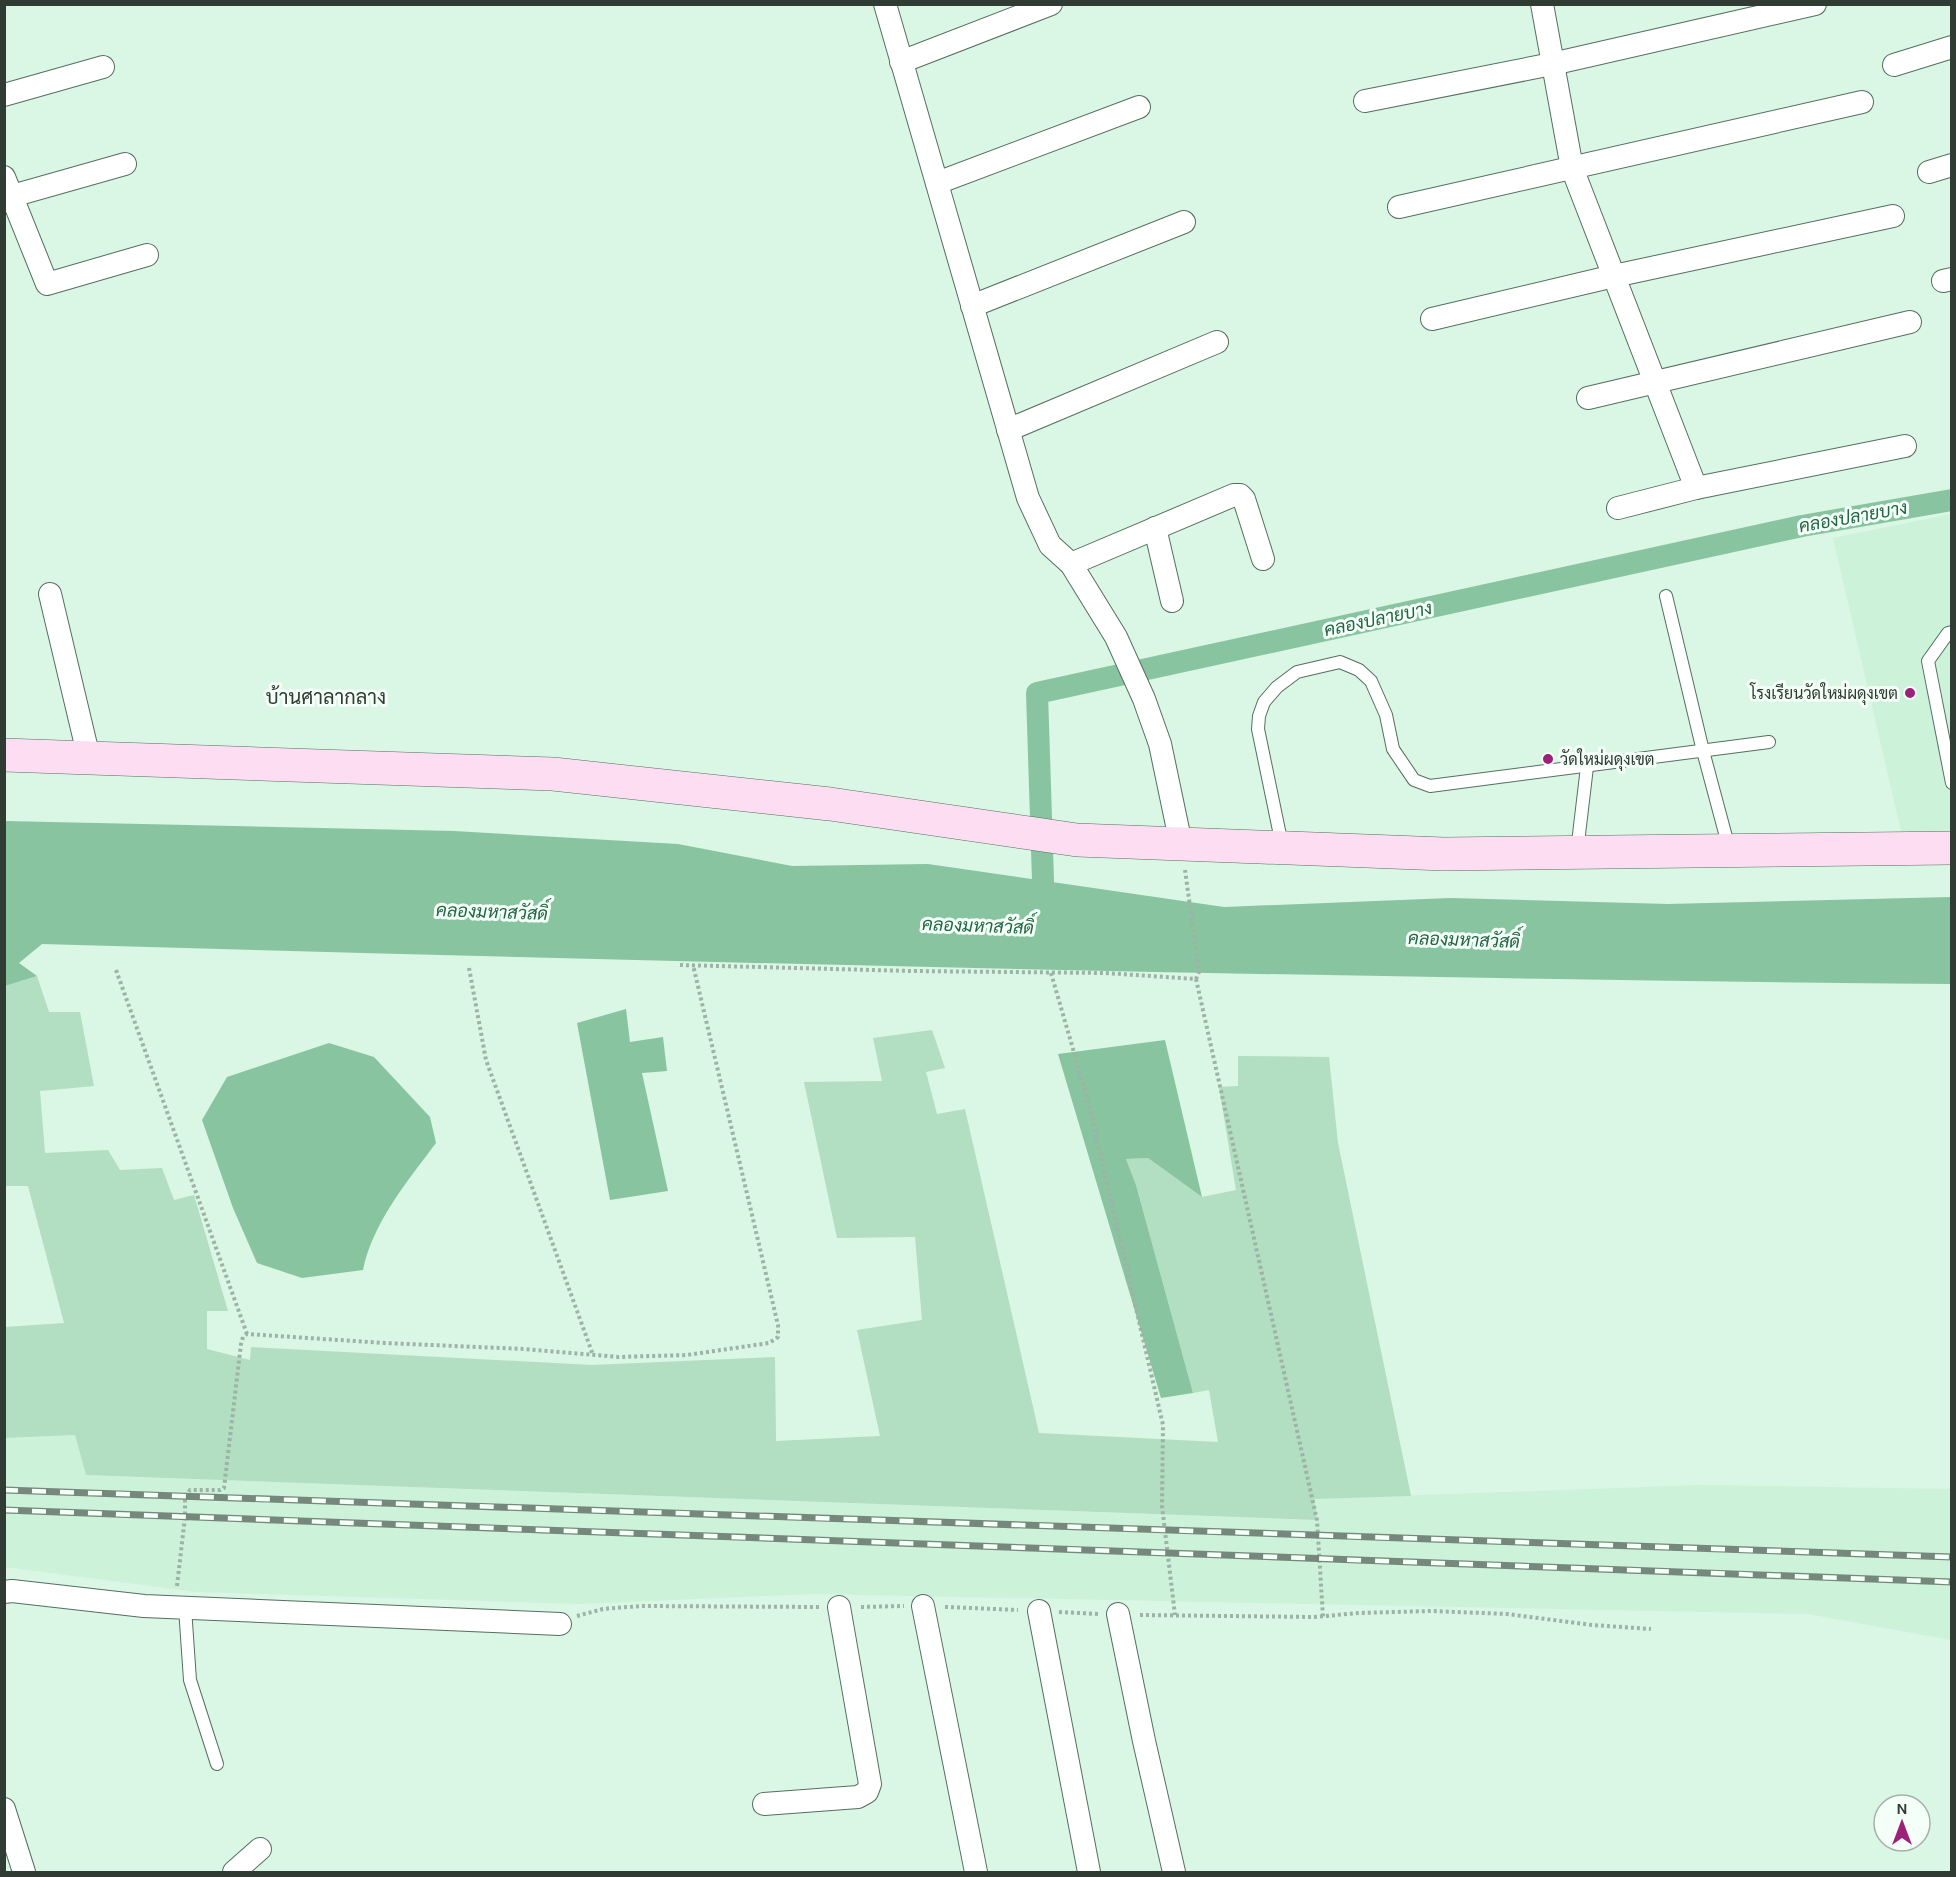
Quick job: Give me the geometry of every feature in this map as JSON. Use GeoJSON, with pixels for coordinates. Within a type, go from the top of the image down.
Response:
{"type":"FeatureCollection","features":[{"type":"Feature","properties":{"kind":"street"},"geometry":{"type":"LineString","coordinates":[[885,4],[1028,498],[1050,545],[1071,564],[1116,637],[1144,699],[1160,744],[1181,844]]}},
{"type":"Feature","properties":{"kind":"street"},"geometry":{"type":"LineString","coordinates":[[901,62],[1051,4]]}},
{"type":"Feature","properties":{"kind":"street"},"geometry":{"type":"LineString","coordinates":[[1542,4],[1572,168],[1696,488]]}},
{"type":"Feature","properties":{"kind":"street"},"geometry":{"type":"LineString","coordinates":[[1365,101],[1552,64],[1815,4]]}},
{"type":"Feature","properties":{"kind":"street"},"geometry":{"type":"LineString","coordinates":[[1894,65],[1952,47]]}},
{"type":"Feature","properties":{"kind":"street"},"geometry":{"type":"LineString","coordinates":[[4,95],[103,67]]}},
{"type":"Feature","properties":{"kind":"street"},"geometry":{"type":"LineString","coordinates":[[1399,207],[1862,102]]}},
{"type":"Feature","properties":{"kind":"street"},"geometry":{"type":"LineString","coordinates":[[937,183],[1139,107]]}},
{"type":"Feature","properties":{"kind":"street"},"geometry":{"type":"LineString","coordinates":[[125,164],[8,187],[47,284],[147,255]]}},
{"type":"Feature","properties":{"kind":"street"},"geometry":{"type":"LineString","coordinates":[[1929,172],[1952,165]]}},
{"type":"Feature","properties":{"kind":"street"},"geometry":{"type":"LineString","coordinates":[[1432,319],[1614,276],[1893,216]]}},
{"type":"Feature","properties":{"kind":"street"},"geometry":{"type":"LineString","coordinates":[[972,306],[1184,222]]}},
{"type":"Feature","properties":{"kind":"street"},"geometry":{"type":"LineString","coordinates":[[1588,398],[1910,322]]}},
{"type":"Feature","properties":{"kind":"street"},"geometry":{"type":"LineString","coordinates":[[1008,430],[1216,342]]}},
{"type":"Feature","properties":{"kind":"street"},"geometry":{"type":"LineString","coordinates":[[1618,508],[1696,488],[1905,446]]}},
{"type":"Feature","properties":{"kind":"street"},"geometry":{"type":"LineString","coordinates":[[1071,564],[1234,495],[1240,495],[1244,499],[1263,559]]}},
{"type":"Feature","properties":{"kind":"street"},"geometry":{"type":"LineString","coordinates":[[1155,528],[1172,601]]}},
{"type":"Feature","properties":{"kind":"street"},"geometry":{"type":"LineString","coordinates":[[50,594],[89,758]]}},
{"type":"Feature","properties":{"kind":"street"},"geometry":{"type":"LineString","coordinates":[[4,755],[553,774],[831,804],[1077,840],[1444,854],[1952,848]]}},
{"type":"Feature","properties":{"kind":"street"},"geometry":{"type":"LineString","coordinates":[[4,1592],[144,1606],[560,1624]]}},
{"type":"Feature","properties":{"kind":"street"},"geometry":{"type":"LineString","coordinates":[[923,1606],[976,1872]]}},
{"type":"Feature","properties":{"kind":"street"},"geometry":{"type":"LineString","coordinates":[[764,1804],[858,1797],[867,1792],[870,1784],[839,1607]]}},
{"type":"Feature","properties":{"kind":"street"},"geometry":{"type":"LineString","coordinates":[[1039,1611],[1089,1872]]}},
{"type":"Feature","properties":{"kind":"street"},"geometry":{"type":"LineString","coordinates":[[1118,1614],[1173,1872]]}},
{"type":"Feature","properties":{"kind":"street"},"geometry":{"type":"LineString","coordinates":[[4,1809],[24,1872]]}},
{"type":"Feature","properties":{"kind":"street"},"geometry":{"type":"LineString","coordinates":[[234,1872],[260,1849]]}},
{"type":"Feature","properties":{"kind":"lane"},"geometry":{"type":"LineString","coordinates":[[1666,596],[1729,849]]}},
{"type":"Feature","properties":{"kind":"lane"},"geometry":{"type":"LineString","coordinates":[[1952,632],[1948,633],[1928,661],[1952,783]]}},
{"type":"Feature","properties":{"kind":"lane"},"geometry":{"type":"LineString","coordinates":[[1283,848],[1258,729],[1259,716],[1270,694],[1297,672],[1340,662],[1359,670],[1371,681],[1386,716],[1393,749],[1414,780],[1430,786],[1768,742]]}},
{"type":"Feature","properties":{"kind":"lane"},"geometry":{"type":"LineString","coordinates":[[1577,851],[1587,767]]}},
{"type":"Feature","properties":{"kind":"lane"},"geometry":{"type":"LineString","coordinates":[[180,1608],[190,1680],[217,1764]]}},
{"type":"Feature","properties":{"kind":"path"},"geometry":{"type":"LineString","coordinates":[[1186,878],[1199,972],[1196,979],[1317,1520],[1323,1617]]}},
{"type":"Feature","properties":{"kind":"path"},"geometry":{"type":"LineString","coordinates":[[680,965],[1051,973],[1196,979]]}},
{"type":"Feature","properties":{"kind":"path"},"geometry":{"type":"LineString","coordinates":[[180,1608],[185,1496],[190,1490],[224,1488],[241,1344],[243,1336],[247,1334],[524,1349],[618,1357],[687,1355],[769,1343],[778,1337],[778,1325],[693,965]]}},
{"type":"Feature","properties":{"kind":"path"},"geometry":{"type":"LineString","coordinates":[[469,968],[486,1060],[593,1355]]}},
{"type":"Feature","properties":{"kind":"path"},"geometry":{"type":"LineString","coordinates":[[116,970],[247,1334]]}},
{"type":"Feature","properties":{"kind":"path"},"geometry":{"type":"LineString","coordinates":[[1051,973],[1088,1101],[1163,1425],[1162,1506],[1175,1615]]}},
{"type":"Feature","properties":{"kind":"shaded area","name":"โรงเรียนวัดใหม่ผดุงเขต"},"geometry":{"type":"Polygon","coordinates":[[[1951,514],[1951,848],[1905,848],[1833,538],[1951,514]]]}},
{"type":"Feature","properties":{"kind":"shaded area"},"geometry":{"type":"Polygon","coordinates":[[[37,976],[49,1012],[80,1012],[94,1086],[40,1091],[45,1153],[108,1150],[120,1170],[162,1168],[174,1200],[194,1195],[228,1311],[207,1311],[207,1349],[250,1360],[251,1347],[592,1365],[775,1357],[776,1441],[880,1436],[857,1330],[922,1320],[915,1237],[837,1238],[804,1082],[882,1081],[873,1038],[932,1030],[945,1068],[926,1072],[937,1114],[965,1109],[1039,1433],[1218,1442],[1209,1390],[1193,1393],[1136,1185],[1126,1159],[1148,1158],[1202,1197],[1236,1190],[1219,1087],[1238,1086],[1238,1056],[1329,1057],[1338,1143],[1411,1496],[1314,1499],[1317,1520],[86,1475],[75,1435],[5,1438],[5,1327],[64,1323],[28,1186],[5,1186],[5,986],[37,976]]]}},
{"type":"Feature","properties":{"kind":"shaded area"},"geometry":{"type":"Polygon","coordinates":[[[75,1435],[86,1475],[1316,1520],[1313,1499],[1701,1485],[1952,1489],[1951,1640],[1808,1614],[812,1594],[581,1604],[197,1592],[5,1567],[5,1438],[75,1435]]]}},
{"type":"Feature","properties":{"kind":"water","name":"คลองมหาสวัสดิ์"},"geometry":{"type":"Polygon","coordinates":[[[5,821],[454,831],[678,844],[792,866],[928,864],[1224,907],[1450,898],[1668,904],[1951,897],[1951,984],[1474,978],[996,968],[42,944],[19,963],[37,976],[5,986],[5,821]]]}},
{"type":"Feature","properties":{"kind":"water"},"geometry":{"type":"Polygon","coordinates":[[[626,1009],[630,1042],[663,1037],[667,1071],[642,1073],[668,1191],[610,1200],[577,1023],[626,1009]]]}},
{"type":"Feature","properties":{"kind":"water"},"geometry":{"type":"Polygon","coordinates":[[[1165,1040],[1202,1197],[1148,1158],[1126,1159],[1136,1185],[1193,1393],[1161,1398],[1058,1054],[1165,1040]]]}},
{"type":"Feature","properties":{"kind":"water"},"geometry":{"type":"Polygon","coordinates":[[[329,1043],[374,1057],[430,1117],[436,1143],[392,1203],[375,1235],[363,1270],[302,1278],[257,1263],[233,1208],[202,1120],[227,1077],[329,1043]]]}},
{"type":"Feature","properties":{"kind":"waterway","name":"คลองปลายบาง"},"geometry":{"type":"LineString","coordinates":[[1044,912],[1037,693],[1802,526],[1952,500]]}},
{"type":"Feature","properties":{"kind":"railway"},"geometry":{"type":"LineString","coordinates":[[4,1490],[1952,1557]]}},
{"type":"Feature","properties":{"kind":"railway"},"geometry":{"type":"LineString","coordinates":[[4,1510],[1952,1582]]}},
{"type":"Feature","properties":{"kind":"place","name":"โรงเรียนวัดใหม่ผดุงเขต"},"geometry":{"type":"Point","coordinates":[1910,693]}},
{"type":"Feature","properties":{"kind":"place","name":"วัดใหม่ผดุงเขต"},"geometry":{"type":"Point","coordinates":[1548,759]}},
{"type":"Feature","properties":{"kind":"district","name":"บ้านศาลากลาง"},"geometry":{"type":"Point","coordinates":[326,697]}}]}
